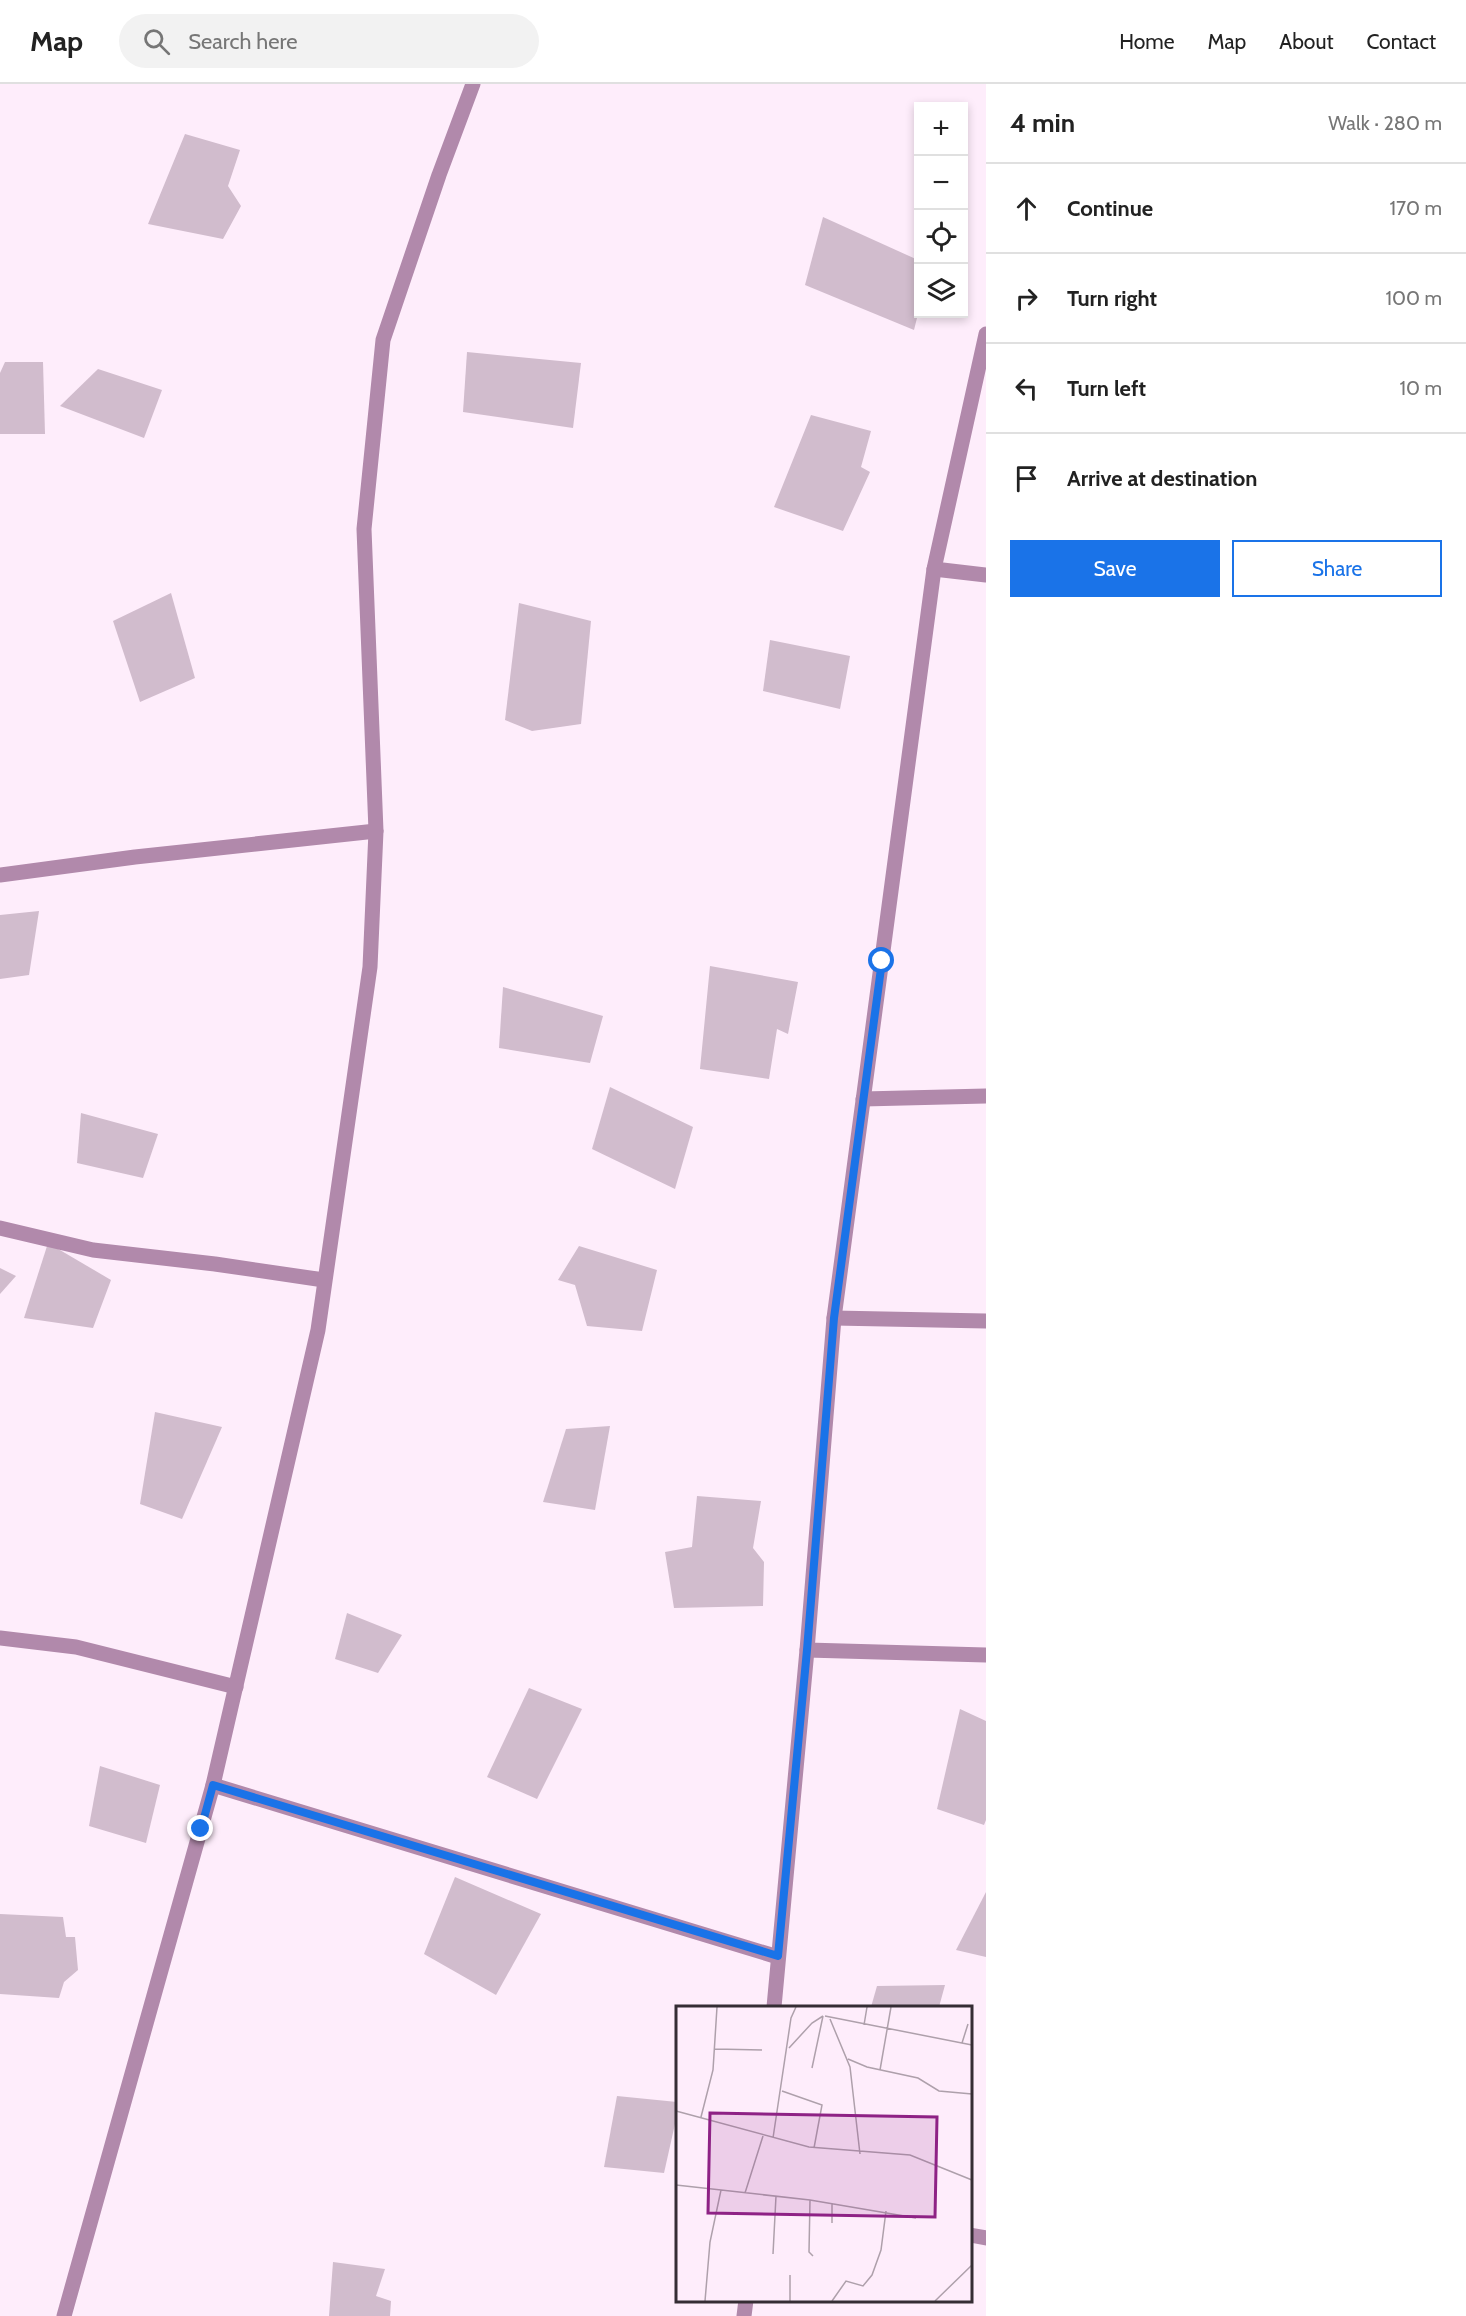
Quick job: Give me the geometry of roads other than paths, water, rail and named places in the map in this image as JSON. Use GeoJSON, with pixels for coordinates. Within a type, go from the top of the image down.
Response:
{"type":"FeatureCollection","features":[{"type":"Feature","properties":{"kind":"street"},"geometry":{"type":"LineString","coordinates":[[64,2316],[213,1785],[318,1330],[370,967],[376,831],[364,530],[383,340],[439,175],[473,84]]}},
{"type":"Feature","properties":{"kind":"street"},"geometry":{"type":"LineString","coordinates":[[774,2006],[807,1650],[834,1318],[934,569],[986,334]]}},
{"type":"Feature","properties":{"kind":"street"},"geometry":{"type":"LineString","coordinates":[[934,569],[986,575]]}},
{"type":"Feature","properties":{"kind":"street"},"geometry":{"type":"LineString","coordinates":[[0,875],[135,857],[376,831]]}},
{"type":"Feature","properties":{"kind":"street"},"geometry":{"type":"LineString","coordinates":[[863,1099],[986,1096]]}},
{"type":"Feature","properties":{"kind":"street"},"geometry":{"type":"LineString","coordinates":[[0,1228],[93,1250],[215,1264],[324,1280]]}},
{"type":"Feature","properties":{"kind":"street"},"geometry":{"type":"LineString","coordinates":[[834,1318],[986,1321]]}},
{"type":"Feature","properties":{"kind":"street"},"geometry":{"type":"LineString","coordinates":[[0,1638],[76,1647],[236,1687]]}},
{"type":"Feature","properties":{"kind":"street"},"geometry":{"type":"LineString","coordinates":[[807,1650],[986,1655]]}},
{"type":"Feature","properties":{"kind":"street"},"geometry":{"type":"LineString","coordinates":[[213,1785],[778,1956]]}},
{"type":"Feature","properties":{"kind":"street"},"geometry":{"type":"LineString","coordinates":[[971,2235],[986,2238]]}},
{"type":"Feature","properties":{"kind":"street"},"geometry":{"type":"LineString","coordinates":[[744,2316],[746,2301]]}}]}
